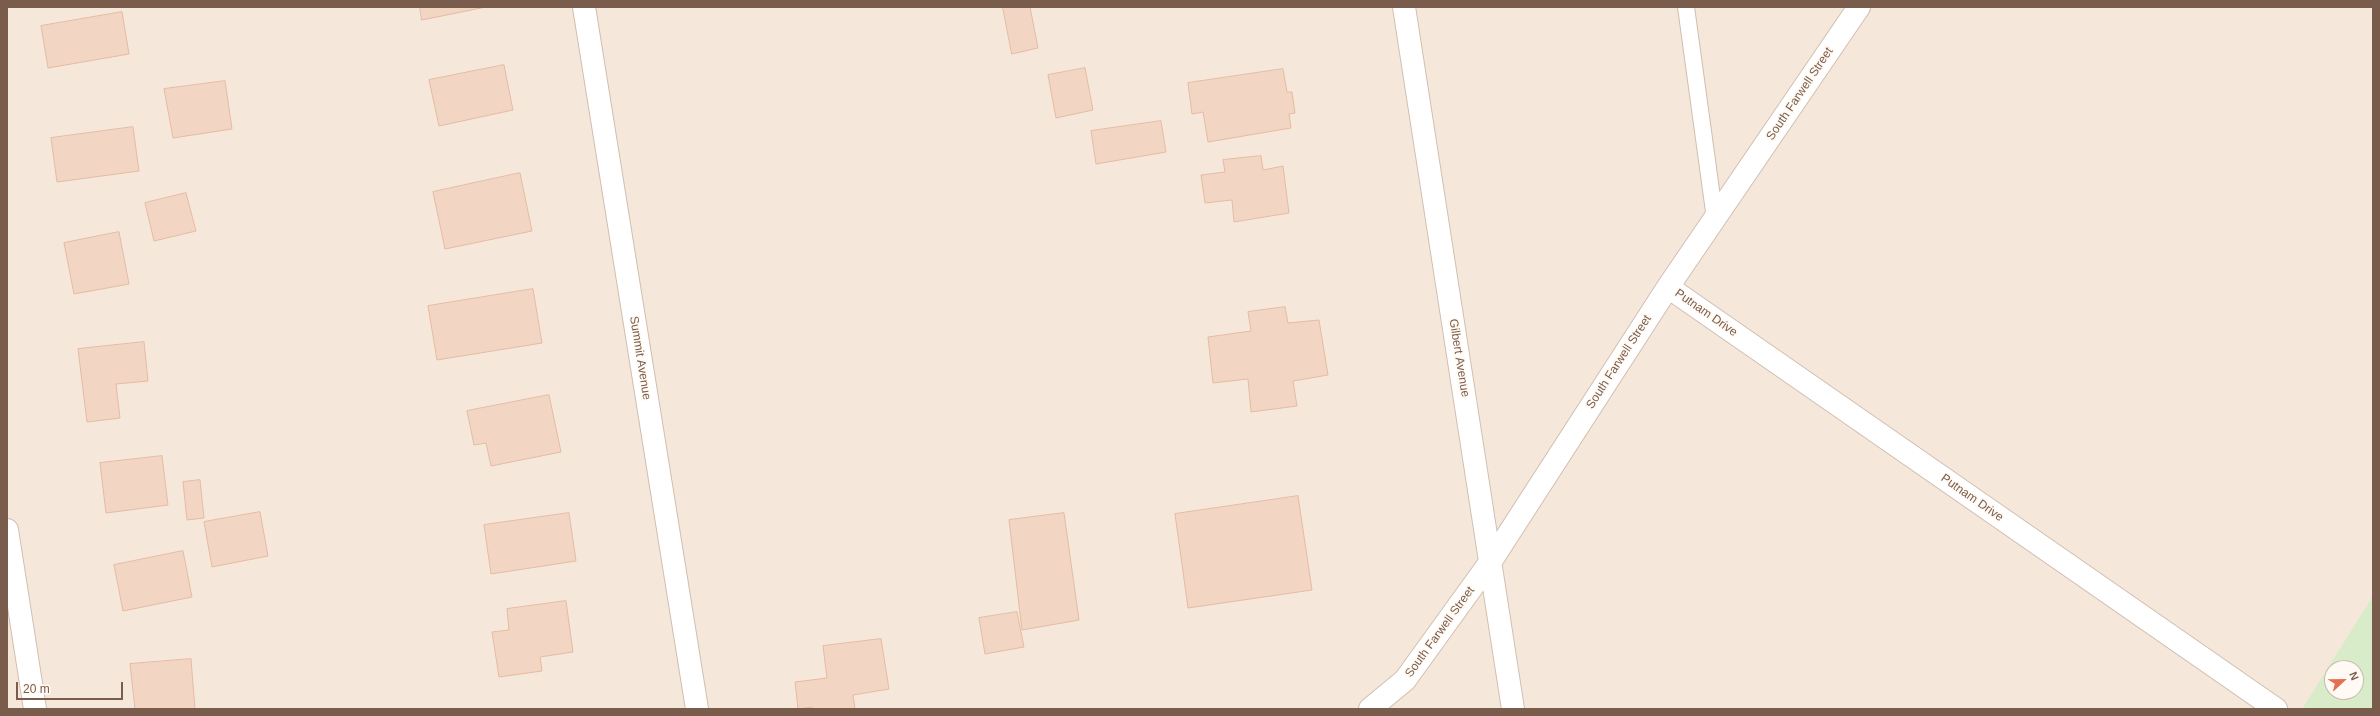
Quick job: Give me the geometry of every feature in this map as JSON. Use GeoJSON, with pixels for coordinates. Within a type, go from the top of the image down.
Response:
{"type":"FeatureCollection","features":[{"type":"Feature","properties":{"kind":"street","name":"Summit Avenue"},"geometry":{"type":"LineString","coordinates":[[584,7],[696,709]]}},
{"type":"Feature","properties":{"kind":"street","name":"Gilbert Avenue"},"geometry":{"type":"LineString","coordinates":[[1404,7],[1513,709]]}},
{"type":"Feature","properties":{"kind":"street","name":"South Farwell Street"},"geometry":{"type":"LineString","coordinates":[[1370,709],[1405,680],[1491,561],[1668,287],[1860,7]]}},
{"type":"Feature","properties":{"kind":"street","name":"Putnam Drive"},"geometry":{"type":"LineString","coordinates":[[1668,287],[2273,708]]}},
{"type":"Feature","properties":{"kind":"street"},"geometry":{"type":"LineString","coordinates":[[7,530],[35,709]]}},
{"type":"Feature","properties":{"kind":"lane"},"geometry":{"type":"LineString","coordinates":[[1686,7],[1715,219]]}},
{"type":"Feature","properties":{"kind":"shaded area"},"geometry":{"type":"Polygon","coordinates":[[[7,7],[2373,7],[2373,709],[7,709],[7,7]]]}},
{"type":"Feature","properties":{"kind":"green space"},"geometry":{"type":"Polygon","coordinates":[[[2373,596],[2373,709],[2302,709],[2324,674],[2324,700],[2364,700],[2364,660],[2333,660],[2373,596]]]}},
{"type":"Feature","properties":{"kind":"building"},"geometry":{"type":"Polygon","coordinates":[[[420,7],[486,7],[422,20],[420,7]]]}},
{"type":"Feature","properties":{"kind":"building"},"geometry":{"type":"Polygon","coordinates":[[[1003,7],[1030,7],[1038,48],[1012,54],[1003,7]]]}},
{"type":"Feature","properties":{"kind":"building"},"geometry":{"type":"Polygon","coordinates":[[[122,12],[129,54],[48,68],[41,26],[122,12]]]}},
{"type":"Feature","properties":{"kind":"building"},"geometry":{"type":"Polygon","coordinates":[[[504,65],[513,110],[439,126],[429,80],[504,65]]]}},
{"type":"Feature","properties":{"kind":"building"},"geometry":{"type":"Polygon","coordinates":[[[1085,68],[1093,110],[1056,118],[1048,75],[1085,68]]]}},
{"type":"Feature","properties":{"kind":"building"},"geometry":{"type":"Polygon","coordinates":[[[1283,69],[1287,92],[1292,92],[1295,113],[1289,114],[1291,128],[1208,142],[1203,112],[1192,114],[1188,83],[1283,69]]]}},
{"type":"Feature","properties":{"kind":"building"},"geometry":{"type":"Polygon","coordinates":[[[225,81],[232,129],[173,138],[164,89],[225,81]]]}},
{"type":"Feature","properties":{"kind":"building"},"geometry":{"type":"Polygon","coordinates":[[[1161,121],[1166,152],[1096,164],[1091,131],[1161,121]]]}},
{"type":"Feature","properties":{"kind":"building"},"geometry":{"type":"Polygon","coordinates":[[[133,127],[139,171],[57,182],[51,138],[133,127]]]}},
{"type":"Feature","properties":{"kind":"building"},"geometry":{"type":"Polygon","coordinates":[[[1261,156],[1263,170],[1283,166],[1289,213],[1234,222],[1232,200],[1205,203],[1201,175],[1225,172],[1223,160],[1261,156]]]}},
{"type":"Feature","properties":{"kind":"building"},"geometry":{"type":"Polygon","coordinates":[[[520,173],[532,231],[445,249],[433,192],[520,173]]]}},
{"type":"Feature","properties":{"kind":"building"},"geometry":{"type":"Polygon","coordinates":[[[186,193],[196,231],[154,241],[145,203],[186,193]]]}},
{"type":"Feature","properties":{"kind":"building"},"geometry":{"type":"Polygon","coordinates":[[[119,232],[129,284],[74,294],[64,243],[119,232]]]}},
{"type":"Feature","properties":{"kind":"building"},"geometry":{"type":"Polygon","coordinates":[[[533,289],[542,343],[437,360],[428,306],[533,289]]]}},
{"type":"Feature","properties":{"kind":"building"},"geometry":{"type":"Polygon","coordinates":[[[1285,307],[1288,323],[1319,320],[1328,375],[1293,381],[1297,406],[1251,412],[1248,379],[1213,383],[1208,337],[1251,331],[1248,312],[1285,307]]]}},
{"type":"Feature","properties":{"kind":"building"},"geometry":{"type":"Polygon","coordinates":[[[144,342],[148,381],[116,384],[120,418],[87,422],[78,349],[144,342]]]}},
{"type":"Feature","properties":{"kind":"building"},"geometry":{"type":"Polygon","coordinates":[[[549,395],[561,452],[491,466],[486,443],[474,445],[467,411],[549,395]]]}},
{"type":"Feature","properties":{"kind":"building"},"geometry":{"type":"Polygon","coordinates":[[[162,456],[168,505],[106,513],[100,463],[162,456]]]}},
{"type":"Feature","properties":{"kind":"building"},"geometry":{"type":"Polygon","coordinates":[[[200,480],[204,518],[187,520],[183,482],[200,480]]]}},
{"type":"Feature","properties":{"kind":"building"},"geometry":{"type":"Polygon","coordinates":[[[1298,496],[1312,590],[1188,608],[1175,514],[1298,496]]]}},
{"type":"Feature","properties":{"kind":"building"},"geometry":{"type":"Polygon","coordinates":[[[260,512],[268,556],[212,567],[204,522],[260,512]]]}},
{"type":"Feature","properties":{"kind":"building"},"geometry":{"type":"Polygon","coordinates":[[[569,513],[576,561],[491,574],[484,525],[569,513]]]}},
{"type":"Feature","properties":{"kind":"building"},"geometry":{"type":"Polygon","coordinates":[[[1064,513],[1079,620],[1022,630],[1009,520],[1064,513]]]}},
{"type":"Feature","properties":{"kind":"building"},"geometry":{"type":"Polygon","coordinates":[[[183,551],[192,597],[123,611],[114,565],[183,551]]]}},
{"type":"Feature","properties":{"kind":"building"},"geometry":{"type":"Polygon","coordinates":[[[566,601],[573,652],[540,657],[542,671],[499,677],[492,632],[509,630],[507,609],[566,601]]]}},
{"type":"Feature","properties":{"kind":"building"},"geometry":{"type":"Polygon","coordinates":[[[1017,612],[1024,647],[985,654],[979,618],[1017,612]]]}},
{"type":"Feature","properties":{"kind":"building"},"geometry":{"type":"Polygon","coordinates":[[[881,639],[889,689],[853,695],[855,709],[813,709],[812,707],[798,709],[795,682],[827,678],[823,646],[881,639]]]}},
{"type":"Feature","properties":{"kind":"building"},"geometry":{"type":"Polygon","coordinates":[[[191,659],[195,709],[135,709],[130,664],[191,659]]]}}]}
